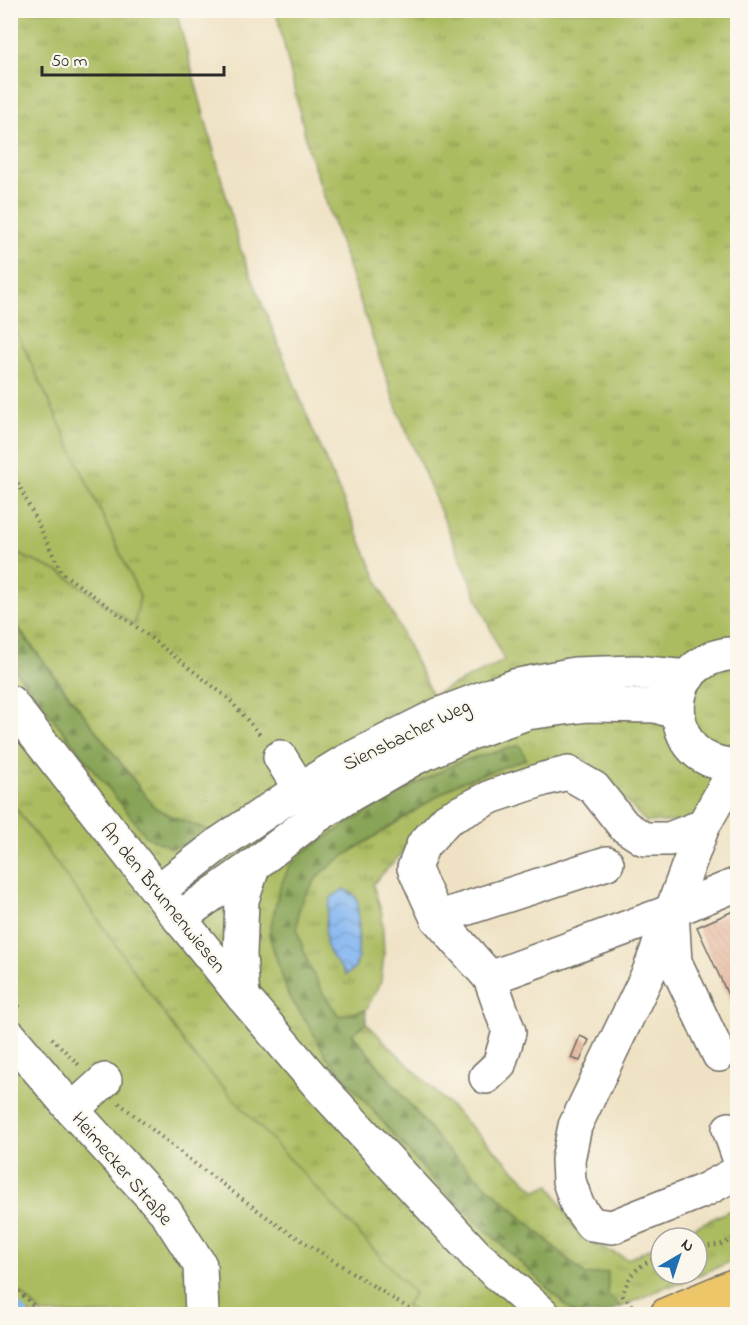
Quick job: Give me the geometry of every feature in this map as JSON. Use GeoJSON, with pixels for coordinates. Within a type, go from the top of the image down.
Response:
{"type":"FeatureCollection","features":[{"type":"Feature","properties":{"kind":"highway"},"geometry":{"type":"LineString","coordinates":[[674,1311],[738,1284]]}},
{"type":"Feature","properties":{"kind":"street"},"geometry":{"type":"LineString","coordinates":[[736,651],[714,657],[698,667],[688,676],[680,693],[678,713],[689,745],[700,755],[716,763],[737,766],[703,826],[649,972],[575,1126],[567,1160],[569,1181],[577,1205],[591,1224],[612,1227],[705,1190],[738,1172]]}},
{"type":"Feature","properties":{"kind":"street","name":"Siensbacher Weg"},"geometry":{"type":"LineString","coordinates":[[158,891],[220,843],[300,789],[344,762],[438,715],[514,686],[575,674],[636,672],[688,676]]}},
{"type":"Feature","properties":{"kind":"street","name":"An den Brunnenwiesen"},"geometry":{"type":"LineString","coordinates":[[10,702],[179,918],[322,1089],[476,1255],[543,1314]]}},
{"type":"Feature","properties":{"kind":"street","name":"Siensbacher Weg"},"geometry":{"type":"LineString","coordinates":[[179,918],[254,865],[317,816],[415,758],[468,734],[527,713],[588,705],[656,706],[678,713]]}},
{"type":"Feature","properties":{"kind":"street"},"geometry":{"type":"LineString","coordinates":[[700,755],[703,826]]}},
{"type":"Feature","properties":{"kind":"street"},"geometry":{"type":"LineString","coordinates":[[280,757],[317,816]]}},
{"type":"Feature","properties":{"kind":"street"},"geometry":{"type":"LineString","coordinates":[[486,1077],[499,1065],[509,1032],[490,978],[437,918],[414,868],[423,845],[447,819],[493,796],[568,773],[594,788],[624,826],[644,838],[669,839],[703,826]]}},
{"type":"Feature","properties":{"kind":"street"},"geometry":{"type":"LineString","coordinates":[[437,918],[607,863]]}},
{"type":"Feature","properties":{"kind":"street"},"geometry":{"type":"LineString","coordinates":[[243,997],[240,955],[242,900],[254,865]]}},
{"type":"Feature","properties":{"kind":"street"},"geometry":{"type":"LineString","coordinates":[[490,978],[672,911],[738,884]]}},
{"type":"Feature","properties":{"kind":"street"},"geometry":{"type":"LineString","coordinates":[[672,911],[675,962],[720,1055]]}},
{"type":"Feature","properties":{"kind":"street","name":"Heimecker Straße"},"geometry":{"type":"LineString","coordinates":[[18,1025],[72,1110],[165,1211],[200,1265],[202,1314]]}},
{"type":"Feature","properties":{"kind":"street"},"geometry":{"type":"LineString","coordinates":[[72,1110],[103,1083]]}},
{"type":"Feature","properties":{"kind":"path"},"geometry":{"type":"LineString","coordinates":[[10,466],[62,573],[228,698],[280,757]]}},
{"type":"Feature","properties":{"kind":"path"},"geometry":{"type":"LineString","coordinates":[[10,998],[18,1025]]}},
{"type":"Feature","properties":{"kind":"path"},"geometry":{"type":"LineString","coordinates":[[48,1035],[103,1083],[125,1109],[194,1163],[279,1226],[405,1306],[422,1314]]}},
{"type":"Feature","properties":{"kind":"path"},"geometry":{"type":"LineString","coordinates":[[709,1246],[723,1244],[738,1237]]}},
{"type":"Feature","properties":{"kind":"path"},"geometry":{"type":"LineString","coordinates":[[641,1314],[623,1296],[625,1285],[636,1269],[649,1261]]}},
{"type":"Feature","properties":{"kind":"path"},"geometry":{"type":"LineString","coordinates":[[10,1283],[42,1314]]}},
{"type":"Feature","properties":{"kind":"green space"},"geometry":{"type":"Polygon","coordinates":[[[11,11],[176,11],[240,248],[312,428],[387,602],[432,695],[504,661],[397,409],[309,152],[276,11],[737,11],[737,814],[686,822],[646,822],[604,777],[566,761],[408,847],[373,884],[382,914],[384,955],[381,981],[366,1010],[339,1016],[324,995],[309,966],[297,931],[298,912],[305,895],[318,876],[339,859],[458,783],[526,759],[520,746],[459,762],[386,799],[305,851],[289,867],[279,890],[269,935],[288,995],[307,1022],[326,1056],[431,1178],[575,1314],[421,1314],[405,1306],[192,1054],[94,914],[11,802],[11,665],[147,837],[209,831],[154,807],[11,618],[11,551],[62,573],[134,624],[140,596],[11,320],[11,11]],[[359,923],[341,967],[346,975],[355,968],[358,956],[359,923]]]}},
{"type":"Feature","properties":{"kind":"green space"},"geometry":{"type":"Polygon","coordinates":[[[11,320],[140,596],[134,625],[62,573],[11,551],[11,320]]]}},
{"type":"Feature","properties":{"kind":"green space"},"geometry":{"type":"Polygon","coordinates":[[[10,618],[154,807],[210,831],[194,843],[171,848],[147,837],[11,665],[10,618]]]}},
{"type":"Feature","properties":{"kind":"green space"},"geometry":{"type":"Polygon","coordinates":[[[520,745],[526,759],[458,783],[339,859],[318,876],[305,895],[298,912],[297,931],[309,966],[324,995],[339,1016],[366,1010],[366,1023],[352,1034],[446,1149],[585,1275],[608,1272],[608,1295],[621,1307],[604,1314],[575,1314],[431,1178],[326,1056],[307,1022],[288,995],[269,935],[279,890],[289,867],[305,851],[386,799],[459,762],[520,745]]]}},
{"type":"Feature","properties":{"kind":"green space"},"geometry":{"type":"Polygon","coordinates":[[[11,802],[94,914],[192,1054],[414,1293],[405,1306],[421,1314],[42,1314],[11,1283],[11,1076],[25,1055],[11,1036],[11,802]]]}},
{"type":"Feature","properties":{"kind":"green space"},"geometry":{"type":"Polygon","coordinates":[[[366,1023],[536,1191],[550,1185],[576,1230],[596,1245],[628,1259],[649,1249],[649,1286],[668,1286],[621,1307],[446,1149],[352,1033],[366,1023]]]}},
{"type":"Feature","properties":{"kind":"green space"},"geometry":{"type":"Polygon","coordinates":[[[737,1207],[737,1259],[709,1271],[709,1226],[697,1226],[737,1207]]]}},
{"type":"Feature","properties":{"kind":"green space"},"geometry":{"type":"Polygon","coordinates":[[[11,1283],[42,1314],[11,1314],[11,1283]]]}},
{"type":"Feature","properties":{"kind":"water"},"geometry":{"type":"Polygon","coordinates":[[[344,889],[355,896],[358,903],[358,956],[355,968],[346,975],[329,951],[326,932],[331,898],[344,889]]]}},
{"type":"Feature","properties":{"kind":"building"},"geometry":{"type":"Polygon","coordinates":[[[738,909],[738,1017],[697,927],[738,909]]]}},
{"type":"Feature","properties":{"kind":"building"},"geometry":{"type":"Polygon","coordinates":[[[580,1036],[589,1040],[580,1061],[571,1058],[580,1036]]]}},
{"type":"Feature","properties":{"kind":"waterway"},"geometry":{"type":"LineString","coordinates":[[10,1300],[24,1314]]}}]}
